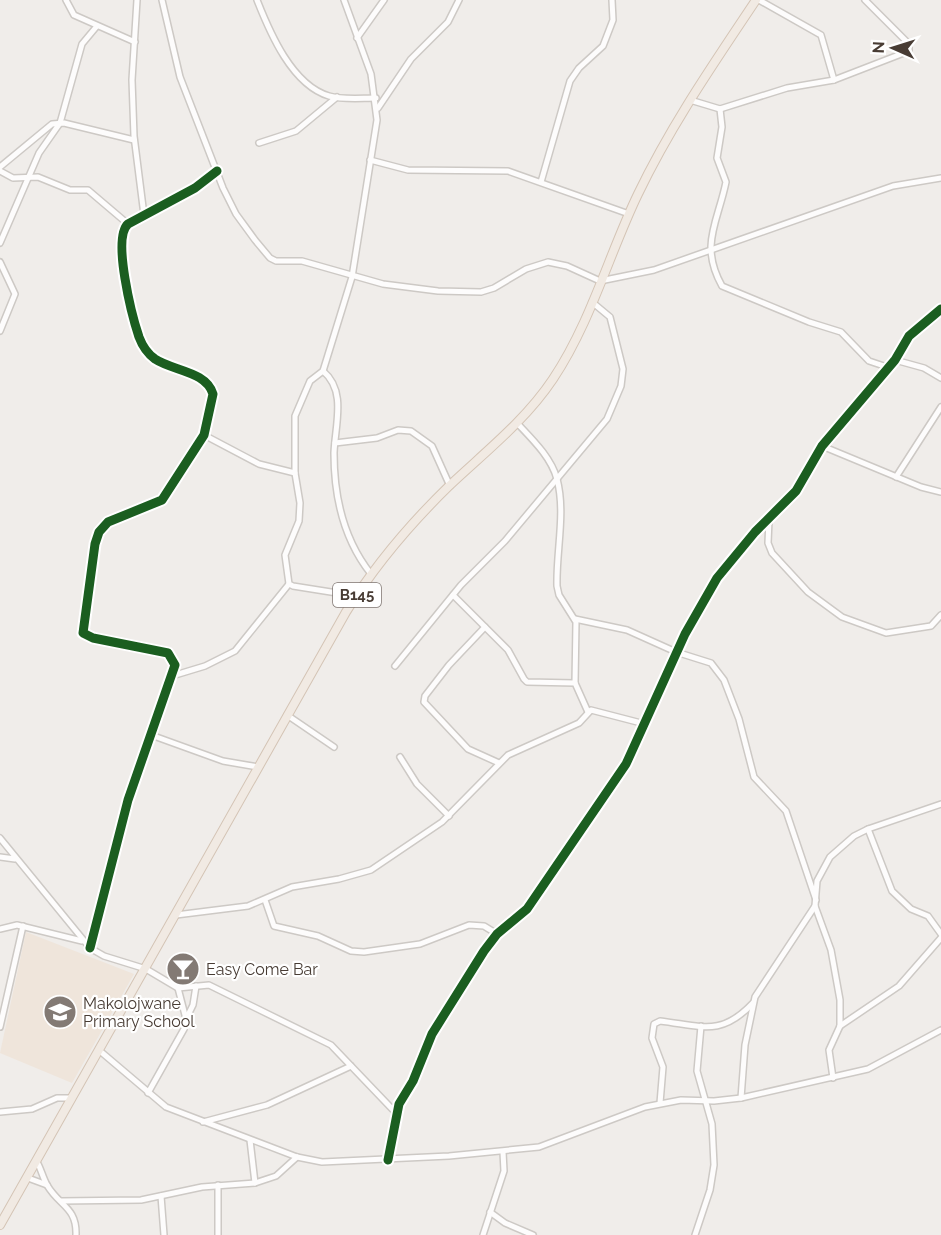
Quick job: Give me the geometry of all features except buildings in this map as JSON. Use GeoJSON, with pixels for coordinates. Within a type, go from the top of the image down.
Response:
{"type":"FeatureCollection","features":[{"type":"Feature","properties":{"kind":"main road","name":"B145"},"geometry":{"type":"LineString","coordinates":[[0,1225],[356,596],[370,574],[403,534],[517,423],[553,379],[592,302],[657,155],[689,99],[758,0]]}},
{"type":"Feature","properties":{"kind":"street"},"geometry":{"type":"LineString","coordinates":[[66,0],[74,15],[135,42]]}},
{"type":"Feature","properties":{"kind":"street"},"geometry":{"type":"LineString","coordinates":[[137,0],[132,80],[134,140],[144,215]]}},
{"type":"Feature","properties":{"kind":"street"},"geometry":{"type":"LineString","coordinates":[[162,0],[180,77],[217,171],[236,214],[272,260],[308,262],[352,277],[415,289],[481,292],[494,288],[526,268],[548,262],[567,266],[600,281],[645,273],[893,186],[941,178]]}},
{"type":"Feature","properties":{"kind":"street"},"geometry":{"type":"LineString","coordinates":[[257,0],[285,58],[312,88],[337,97],[376,98]]}},
{"type":"Feature","properties":{"kind":"street"},"geometry":{"type":"LineString","coordinates":[[172,676],[205,666],[235,651],[289,584],[285,555],[299,521],[299,494],[293,444],[297,409],[310,381],[324,371],[352,277],[378,108],[344,0]]}},
{"type":"Feature","properties":{"kind":"street"},"geometry":{"type":"LineString","coordinates":[[357,38],[384,0]]}},
{"type":"Feature","properties":{"kind":"street"},"geometry":{"type":"LineString","coordinates":[[378,108],[411,59],[448,22],[459,0]]}},
{"type":"Feature","properties":{"kind":"street"},"geometry":{"type":"LineString","coordinates":[[541,182],[570,81],[579,68],[603,46],[613,20],[612,0]]}},
{"type":"Feature","properties":{"kind":"street"},"geometry":{"type":"LineString","coordinates":[[758,0],[821,35],[834,80]]}},
{"type":"Feature","properties":{"kind":"street"},"geometry":{"type":"LineString","coordinates":[[689,99],[720,109],[787,88],[834,80],[909,51],[909,44],[865,0]]}},
{"type":"Feature","properties":{"kind":"street"},"geometry":{"type":"LineString","coordinates":[[0,243],[45,142],[60,123],[82,44],[97,26]]}},
{"type":"Feature","properties":{"kind":"street"},"geometry":{"type":"LineString","coordinates":[[259,143],[296,131],[337,97]]}},
{"type":"Feature","properties":{"kind":"street"},"geometry":{"type":"LineString","coordinates":[[720,109],[722,127],[717,158],[726,182],[717,210],[709,251],[719,281],[725,289],[841,333],[869,361],[887,367]]}},
{"type":"Feature","properties":{"kind":"street"},"geometry":{"type":"LineString","coordinates":[[128,224],[88,190],[70,190],[39,177],[13,178],[0,169],[52,124],[60,123],[134,140]]}},
{"type":"Feature","properties":{"kind":"street"},"geometry":{"type":"LineString","coordinates":[[370,160],[408,170],[508,171],[629,214]]}},
{"type":"Feature","properties":{"kind":"street"},"geometry":{"type":"LineString","coordinates":[[90,948],[111,858],[128,800],[172,676],[175,660],[168,653],[93,638],[82,630],[93,550],[99,532],[115,518],[162,500],[204,435],[212,409],[212,387],[207,381],[156,360],[145,349],[139,337],[121,245],[122,233],[128,224],[195,188],[217,171]]}},
{"type":"Feature","properties":{"kind":"street"},"geometry":{"type":"LineString","coordinates":[[0,262],[15,294],[0,331]]}},
{"type":"Feature","properties":{"kind":"street"},"geometry":{"type":"LineString","coordinates":[[394,666],[453,595],[505,541],[606,418],[623,378],[613,324],[610,317],[592,302]]}},
{"type":"Feature","properties":{"kind":"street"},"geometry":{"type":"LineString","coordinates":[[388,1160],[396,1113],[432,1034],[478,959],[497,934],[527,909],[626,764],[676,652],[717,578],[769,518],[796,491],[822,446],[895,360],[899,349],[915,328],[941,309]]}},
{"type":"Feature","properties":{"kind":"street"},"geometry":{"type":"LineString","coordinates":[[895,360],[924,368],[941,378]]}},
{"type":"Feature","properties":{"kind":"street"},"geometry":{"type":"LineString","coordinates":[[324,371],[332,378],[337,393],[336,480],[342,516],[354,553],[370,574]]}},
{"type":"Feature","properties":{"kind":"street"},"geometry":{"type":"LineString","coordinates":[[896,477],[941,407]]}},
{"type":"Feature","properties":{"kind":"street"},"geometry":{"type":"LineString","coordinates":[[517,423],[548,459],[557,479],[560,518],[557,586],[559,595],[575,619],[575,683],[588,712]]}},
{"type":"Feature","properties":{"kind":"street"},"geometry":{"type":"LineString","coordinates":[[335,443],[377,438],[398,430],[411,431],[432,446],[450,486]]}},
{"type":"Feature","properties":{"kind":"street"},"geometry":{"type":"LineString","coordinates":[[204,435],[247,459],[295,473]]}},
{"type":"Feature","properties":{"kind":"street"},"geometry":{"type":"LineString","coordinates":[[822,446],[896,477],[941,492]]}},
{"type":"Feature","properties":{"kind":"street"},"geometry":{"type":"LineString","coordinates":[[769,518],[768,543],[772,553],[808,592],[842,618],[885,633],[931,626],[941,615]]}},
{"type":"Feature","properties":{"kind":"street"},"geometry":{"type":"LineString","coordinates":[[289,584],[356,596]]}},
{"type":"Feature","properties":{"kind":"street"},"geometry":{"type":"LineString","coordinates":[[453,595],[508,650],[527,682],[575,683]]}},
{"type":"Feature","properties":{"kind":"street"},"geometry":{"type":"LineString","coordinates":[[575,619],[627,630],[676,652],[711,663],[724,680],[746,742],[754,777],[786,811],[831,950],[840,1000],[840,1026],[829,1050],[833,1078]]}},
{"type":"Feature","properties":{"kind":"street"},"geometry":{"type":"LineString","coordinates":[[485,627],[449,665],[425,696],[424,702],[468,749],[499,763]]}},
{"type":"Feature","properties":{"kind":"street"},"geometry":{"type":"LineString","coordinates":[[176,915],[248,906],[300,885],[339,879],[371,870],[449,816],[511,753],[579,723],[588,712],[595,710],[645,724]]}},
{"type":"Feature","properties":{"kind":"street"},"geometry":{"type":"LineString","coordinates":[[287,715],[334,747]]}},
{"type":"Feature","properties":{"kind":"street"},"geometry":{"type":"LineString","coordinates":[[151,735],[223,761],[258,767]]}},
{"type":"Feature","properties":{"kind":"street"},"geometry":{"type":"LineString","coordinates":[[400,756],[417,784],[449,816]]}},
{"type":"Feature","properties":{"kind":"street"},"geometry":{"type":"LineString","coordinates":[[741,1098],[745,1045],[754,1002],[761,985],[816,903],[817,881],[830,857],[854,836],[867,829],[941,804]]}},
{"type":"Feature","properties":{"kind":"street"},"geometry":{"type":"LineString","coordinates":[[840,1026],[899,986],[941,936],[928,916],[911,909],[892,891],[867,829]]}},
{"type":"Feature","properties":{"kind":"street"},"geometry":{"type":"LineString","coordinates":[[0,838],[90,948],[104,956],[146,969],[178,988],[209,985],[297,1031],[322,1039],[396,1113]]}},
{"type":"Feature","properties":{"kind":"street"},"geometry":{"type":"LineString","coordinates":[[0,857],[15,859]]}},
{"type":"Feature","properties":{"kind":"street"},"geometry":{"type":"LineString","coordinates":[[265,900],[274,926],[318,936],[351,951],[364,952],[420,944],[469,925],[484,926],[497,934]]}},
{"type":"Feature","properties":{"kind":"street"},"geometry":{"type":"LineString","coordinates":[[0,929],[11,925],[23,926],[82,941]]}},
{"type":"Feature","properties":{"kind":"street"},"geometry":{"type":"LineString","coordinates":[[0,1027],[23,926]]}},
{"type":"Feature","properties":{"kind":"street"},"geometry":{"type":"LineString","coordinates":[[148,1093],[181,1036],[193,1005],[196,986]]}},
{"type":"Feature","properties":{"kind":"street"},"geometry":{"type":"LineString","coordinates":[[178,988],[186,1019]]}},
{"type":"Feature","properties":{"kind":"street"},"geometry":{"type":"LineString","coordinates":[[660,1104],[664,1078],[663,1067],[652,1038],[654,1024],[660,1021],[701,1026],[726,1025],[738,1019],[754,1002]]}},
{"type":"Feature","properties":{"kind":"street"},"geometry":{"type":"LineString","coordinates":[[695,1235],[710,1190],[714,1165],[712,1124],[707,1101],[696,1071],[701,1026]]}},
{"type":"Feature","properties":{"kind":"street"},"geometry":{"type":"LineString","coordinates":[[100,1051],[166,1107],[297,1157],[322,1162],[388,1160],[503,1152],[539,1147],[629,1112],[660,1104],[681,1100],[707,1101],[741,1098],[833,1078],[881,1064],[941,1030]]}},
{"type":"Feature","properties":{"kind":"street"},"geometry":{"type":"LineString","coordinates":[[203,1122],[267,1105],[351,1066]]}},
{"type":"Feature","properties":{"kind":"street"},"geometry":{"type":"LineString","coordinates":[[0,1112],[32,1109],[57,1098],[73,1098]]}},
{"type":"Feature","properties":{"kind":"street"},"geometry":{"type":"LineString","coordinates":[[250,1140],[255,1182]]}},
{"type":"Feature","properties":{"kind":"street"},"geometry":{"type":"LineString","coordinates":[[483,1235],[504,1171],[503,1152]]}},
{"type":"Feature","properties":{"kind":"street"},"geometry":{"type":"LineString","coordinates":[[61,1202],[109,1202],[161,1196],[218,1185],[255,1182],[276,1176],[297,1157]]}},
{"type":"Feature","properties":{"kind":"street"},"geometry":{"type":"LineString","coordinates":[[37,1162],[47,1185],[75,1220],[76,1235]]}},
{"type":"Feature","properties":{"kind":"street"},"geometry":{"type":"LineString","coordinates":[[28,1178],[47,1185]]}},
{"type":"Feature","properties":{"kind":"street"},"geometry":{"type":"LineString","coordinates":[[218,1185],[218,1235]]}},
{"type":"Feature","properties":{"kind":"street"},"geometry":{"type":"LineString","coordinates":[[161,1196],[164,1235]]}},
{"type":"Feature","properties":{"kind":"street"},"geometry":{"type":"LineString","coordinates":[[490,1212],[505,1223],[533,1235]]}},
{"type":"Feature","properties":{"kind":"shaded area","name":"Makolojwane Primary School"},"geometry":{"type":"Polygon","coordinates":[[[26,932],[134,974],[72,1083],[0,1053],[26,932]]]}},
{"type":"Feature","properties":{"kind":"cycle path"},"geometry":{"type":"LineString","coordinates":[[90,948],[128,800],[175,665],[168,653],[93,638],[83,633],[95,544],[99,532],[108,522],[162,500],[204,435],[213,394],[209,386],[196,376],[155,359],[142,343],[132,312],[125,278],[122,245],[124,232],[128,224],[195,188],[217,171]]}},
{"type":"Feature","properties":{"kind":"cycle path"},"geometry":{"type":"LineString","coordinates":[[388,1160],[399,1104],[413,1081],[432,1034],[484,951],[497,934],[527,909],[626,764],[685,634],[717,578],[755,532],[796,491],[822,446],[895,360],[909,336],[941,309]]}},
{"type":"Feature","properties":{"kind":"place","name":"Easy Come Bar"},"geometry":{"type":"Point","coordinates":[183,969]}},
{"type":"Feature","properties":{"kind":"place","name":"Makolojwane Primary School"},"geometry":{"type":"Point","coordinates":[60,1012]}}]}
